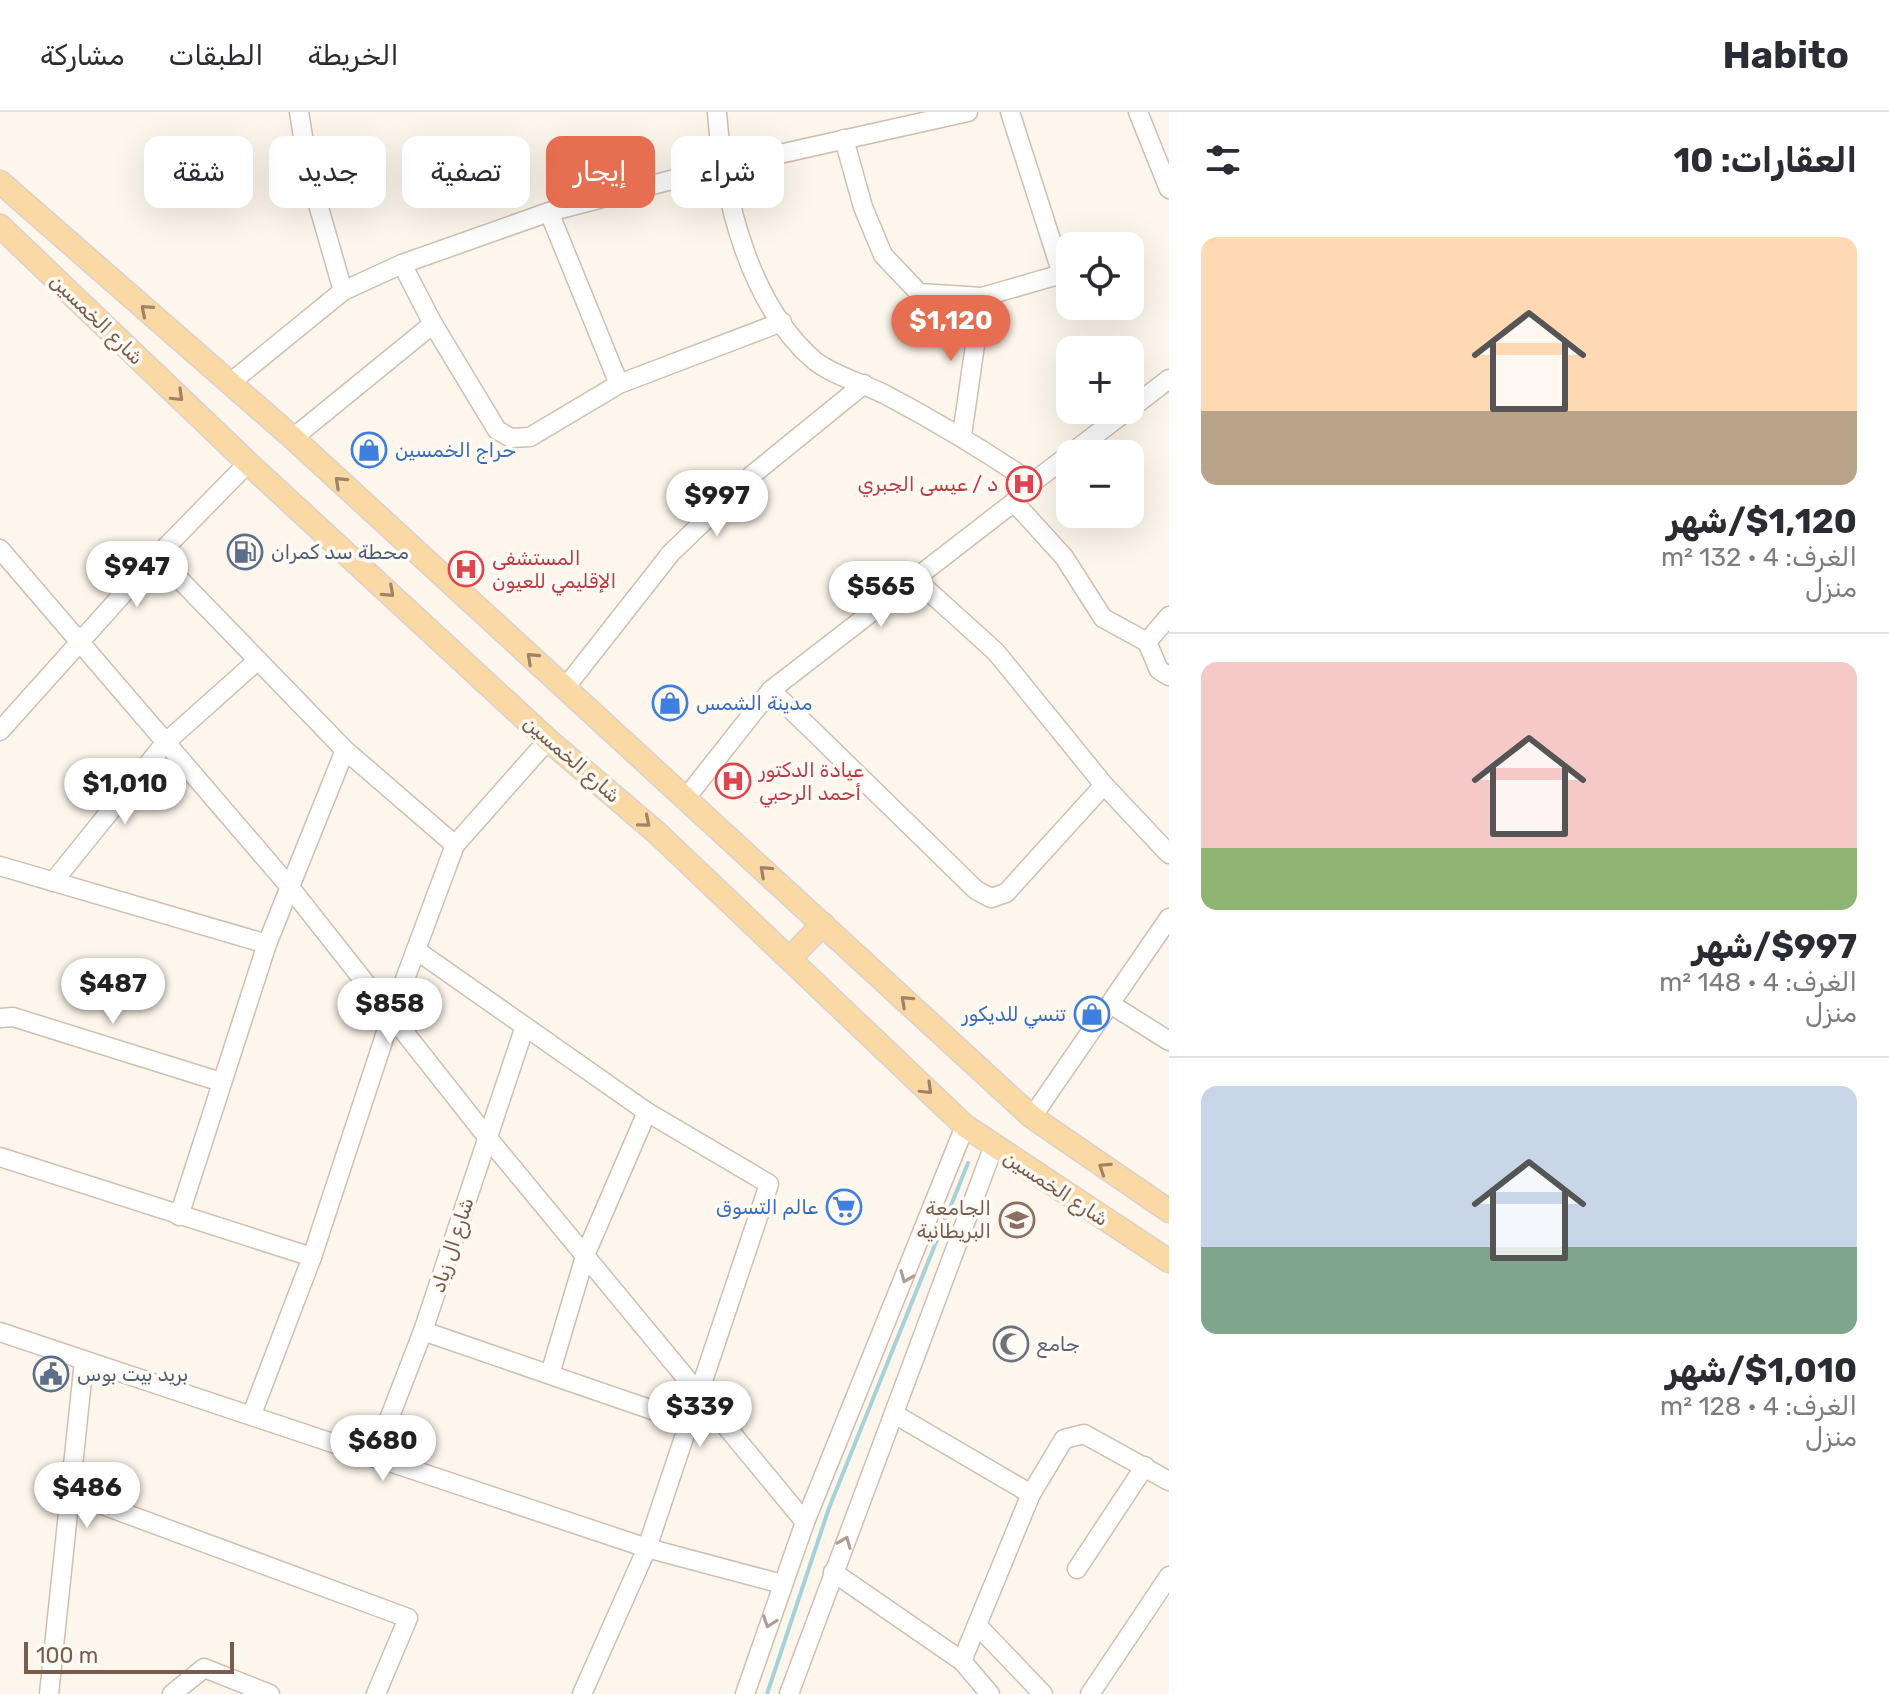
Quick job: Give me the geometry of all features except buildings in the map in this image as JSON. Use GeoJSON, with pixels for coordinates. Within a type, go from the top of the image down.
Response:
{"type":"FeatureCollection","features":[{"type":"Feature","properties":{"kind":"main road","name":"شارع الخمسين"},"geometry":{"type":"LineString","coordinates":[[0,182],[293,438],[1032,1117],[1169,1211]]}},
{"type":"Feature","properties":{"kind":"main road","name":"شارع الخمسين"},"geometry":{"type":"LineString","coordinates":[[0,226],[248,463],[548,740],[657,833],[791,957],[965,1126],[993,1148],[1169,1261]]}},
{"type":"Feature","properties":{"kind":"main road"},"geometry":{"type":"LineString","coordinates":[[791,957],[823,924]]}},
{"type":"Feature","properties":{"kind":"street"},"geometry":{"type":"LineString","coordinates":[[299,112],[309,173],[343,291]]}},
{"type":"Feature","properties":{"kind":"street"},"geometry":{"type":"LineString","coordinates":[[717,112],[719,136]]}},
{"type":"Feature","properties":{"kind":"street"},"geometry":{"type":"LineString","coordinates":[[784,153],[968,112]]}},
{"type":"Feature","properties":{"kind":"street"},"geometry":{"type":"LineString","coordinates":[[844,139],[863,207],[883,255],[919,293],[982,297],[1014,291],[1062,274],[1010,112]]}},
{"type":"Feature","properties":{"kind":"street"},"geometry":{"type":"LineString","coordinates":[[1138,112],[1168,186]]}},
{"type":"Feature","properties":{"kind":"street"},"geometry":{"type":"LineString","coordinates":[[230,383],[343,291],[402,264],[549,212],[671,180]]}},
{"type":"Feature","properties":{"kind":"street"},"geometry":{"type":"LineString","coordinates":[[732,208],[746,258],[782,322],[816,362],[962,435],[1032,483]]}},
{"type":"Feature","properties":{"kind":"street"},"geometry":{"type":"LineString","coordinates":[[549,212],[619,384]]}},
{"type":"Feature","properties":{"kind":"street"},"geometry":{"type":"LineString","coordinates":[[402,264],[433,324],[497,430],[511,438],[530,437],[619,384],[782,322]]}},
{"type":"Feature","properties":{"kind":"street"},"geometry":{"type":"LineString","coordinates":[[962,435],[982,297]]}},
{"type":"Feature","properties":{"kind":"street"},"geometry":{"type":"LineString","coordinates":[[293,438],[433,324]]}},
{"type":"Feature","properties":{"kind":"street"},"geometry":{"type":"LineString","coordinates":[[1144,398],[1169,379]]}},
{"type":"Feature","properties":{"kind":"street"},"geometry":{"type":"LineString","coordinates":[[565,688],[671,553],[752,475],[864,384]]}},
{"type":"Feature","properties":{"kind":"street"},"geometry":{"type":"LineString","coordinates":[[1088,440],[1109,424]]}},
{"type":"Feature","properties":{"kind":"street"},"geometry":{"type":"LineString","coordinates":[[0,731],[157,556],[248,463]]}},
{"type":"Feature","properties":{"kind":"street"},"geometry":{"type":"LineString","coordinates":[[686,798],[771,690],[913,577],[1014,502],[1056,465]]}},
{"type":"Feature","properties":{"kind":"street"},"geometry":{"type":"LineString","coordinates":[[1014,502],[1064,557],[1103,618],[1147,642],[1159,670],[1169,676]]}},
{"type":"Feature","properties":{"kind":"street"},"geometry":{"type":"LineString","coordinates":[[0,549],[77,643],[289,886],[487,1137],[586,1253],[696,1392],[805,1522]]}},
{"type":"Feature","properties":{"kind":"street"},"geometry":{"type":"LineString","coordinates":[[157,556],[345,750],[455,845]]}},
{"type":"Feature","properties":{"kind":"street"},"geometry":{"type":"LineString","coordinates":[[913,577],[996,652],[1104,785],[1169,854]]}},
{"type":"Feature","properties":{"kind":"street"},"geometry":{"type":"LineString","coordinates":[[1147,642],[1169,616]]}},
{"type":"Feature","properties":{"kind":"street"},"geometry":{"type":"LineString","coordinates":[[53,882],[165,743],[258,660]]}},
{"type":"Feature","properties":{"kind":"street"},"geometry":{"type":"LineString","coordinates":[[771,690],[976,890],[991,898],[1006,893],[1104,785]]}},
{"type":"Feature","properties":{"kind":"street"},"geometry":{"type":"LineString","coordinates":[[252,1414],[312,1257],[392,1014],[455,845],[548,740]]}},
{"type":"Feature","properties":{"kind":"street"},"geometry":{"type":"LineString","coordinates":[[179,1216],[267,944],[345,750]]}},
{"type":"Feature","properties":{"kind":"street"},"geometry":{"type":"LineString","coordinates":[[0,866],[267,944]]}},
{"type":"Feature","properties":{"kind":"street"},"geometry":{"type":"LineString","coordinates":[[1032,1117],[1169,918]]}},
{"type":"Feature","properties":{"kind":"street"},"geometry":{"type":"LineString","coordinates":[[416,950],[524,1029],[647,1112],[769,1184],[696,1392],[647,1548],[582,1694]]}},
{"type":"Feature","properties":{"kind":"street"},"geometry":{"type":"LineString","coordinates":[[1112,1005],[1169,1041]]}},
{"type":"Feature","properties":{"kind":"street"},"geometry":{"type":"LineString","coordinates":[[0,1018],[13,1017],[221,1082]]}},
{"type":"Feature","properties":{"kind":"street","name":"شارع ال زياد"},"geometry":{"type":"LineString","coordinates":[[374,1458],[423,1331],[524,1029]]}},
{"type":"Feature","properties":{"kind":"street"},"geometry":{"type":"LineString","coordinates":[[550,1374],[586,1253],[647,1112]]}},
{"type":"Feature","properties":{"kind":"street"},"geometry":{"type":"LineString","coordinates":[[745,1694],[805,1522],[965,1126]]}},
{"type":"Feature","properties":{"kind":"street"},"geometry":{"type":"LineString","coordinates":[[789,1694],[833,1572],[896,1415],[993,1148]]}},
{"type":"Feature","properties":{"kind":"street"},"geometry":{"type":"LineString","coordinates":[[0,1157],[312,1257]]}},
{"type":"Feature","properties":{"kind":"street"},"geometry":{"type":"LineString","coordinates":[[423,1331],[661,1413],[696,1392]]}},
{"type":"Feature","properties":{"kind":"street"},"geometry":{"type":"LineString","coordinates":[[0,1332],[647,1548],[782,1584]]}},
{"type":"Feature","properties":{"kind":"street"},"geometry":{"type":"LineString","coordinates":[[49,1694],[84,1361]]}},
{"type":"Feature","properties":{"kind":"street"},"geometry":{"type":"LineString","coordinates":[[896,1415],[1031,1494]]}},
{"type":"Feature","properties":{"kind":"street"},"geometry":{"type":"LineString","coordinates":[[962,1661],[1031,1494],[1064,1439],[1073,1434],[1084,1434],[1169,1481]]}},
{"type":"Feature","properties":{"kind":"street"},"geometry":{"type":"LineString","coordinates":[[1077,1569],[1145,1466]]}},
{"type":"Feature","properties":{"kind":"street"},"geometry":{"type":"LineString","coordinates":[[70,1493],[408,1618],[376,1694]]}},
{"type":"Feature","properties":{"kind":"street"},"geometry":{"type":"LineString","coordinates":[[833,1572],[962,1661],[990,1694]]}},
{"type":"Feature","properties":{"kind":"street"},"geometry":{"type":"LineString","coordinates":[[1090,1694],[1169,1576]]}},
{"type":"Feature","properties":{"kind":"street"},"geometry":{"type":"LineString","coordinates":[[977,1625],[1043,1694]]}},
{"type":"Feature","properties":{"kind":"street"},"geometry":{"type":"LineString","coordinates":[[172,1694],[204,1668],[270,1694]]}},
{"type":"Feature","properties":{"kind":"waterway"},"geometry":{"type":"LineString","coordinates":[[767,1694],[829,1508],[968,1163]]}},
{"type":"Feature","properties":{"kind":"place","name":"حراج الخمسين"},"geometry":{"type":"Point","coordinates":[369,450]}},
{"type":"Feature","properties":{"kind":"place","name":"د / عيسى الجبري"},"geometry":{"type":"Point","coordinates":[1024,484]}},
{"type":"Feature","properties":{"kind":"place","name":"محطة سد كمران"},"geometry":{"type":"Point","coordinates":[245,552]}},
{"type":"Feature","properties":{"kind":"place","name":"المستشفى الإقليمي للعيون"},"geometry":{"type":"Point","coordinates":[466,569]}},
{"type":"Feature","properties":{"kind":"place","name":"مدينة الشمس"},"geometry":{"type":"Point","coordinates":[670,703]}},
{"type":"Feature","properties":{"kind":"place","name":"عيادة الدكتور أحمد الرحبي"},"geometry":{"type":"Point","coordinates":[733,781]}},
{"type":"Feature","properties":{"kind":"place","name":"تنسي للديكور"},"geometry":{"type":"Point","coordinates":[1092,1014]}},
{"type":"Feature","properties":{"kind":"place","name":"عالم التسوق"},"geometry":{"type":"Point","coordinates":[844,1207]}},
{"type":"Feature","properties":{"kind":"place","name":"الجامعة البريطانية"},"geometry":{"type":"Point","coordinates":[1017,1220]}},
{"type":"Feature","properties":{"kind":"place","name":"جامع"},"geometry":{"type":"Point","coordinates":[1011,1344]}},
{"type":"Feature","properties":{"kind":"place","name":"بريد بيت بوس"},"geometry":{"type":"Point","coordinates":[51,1374]}}]}
